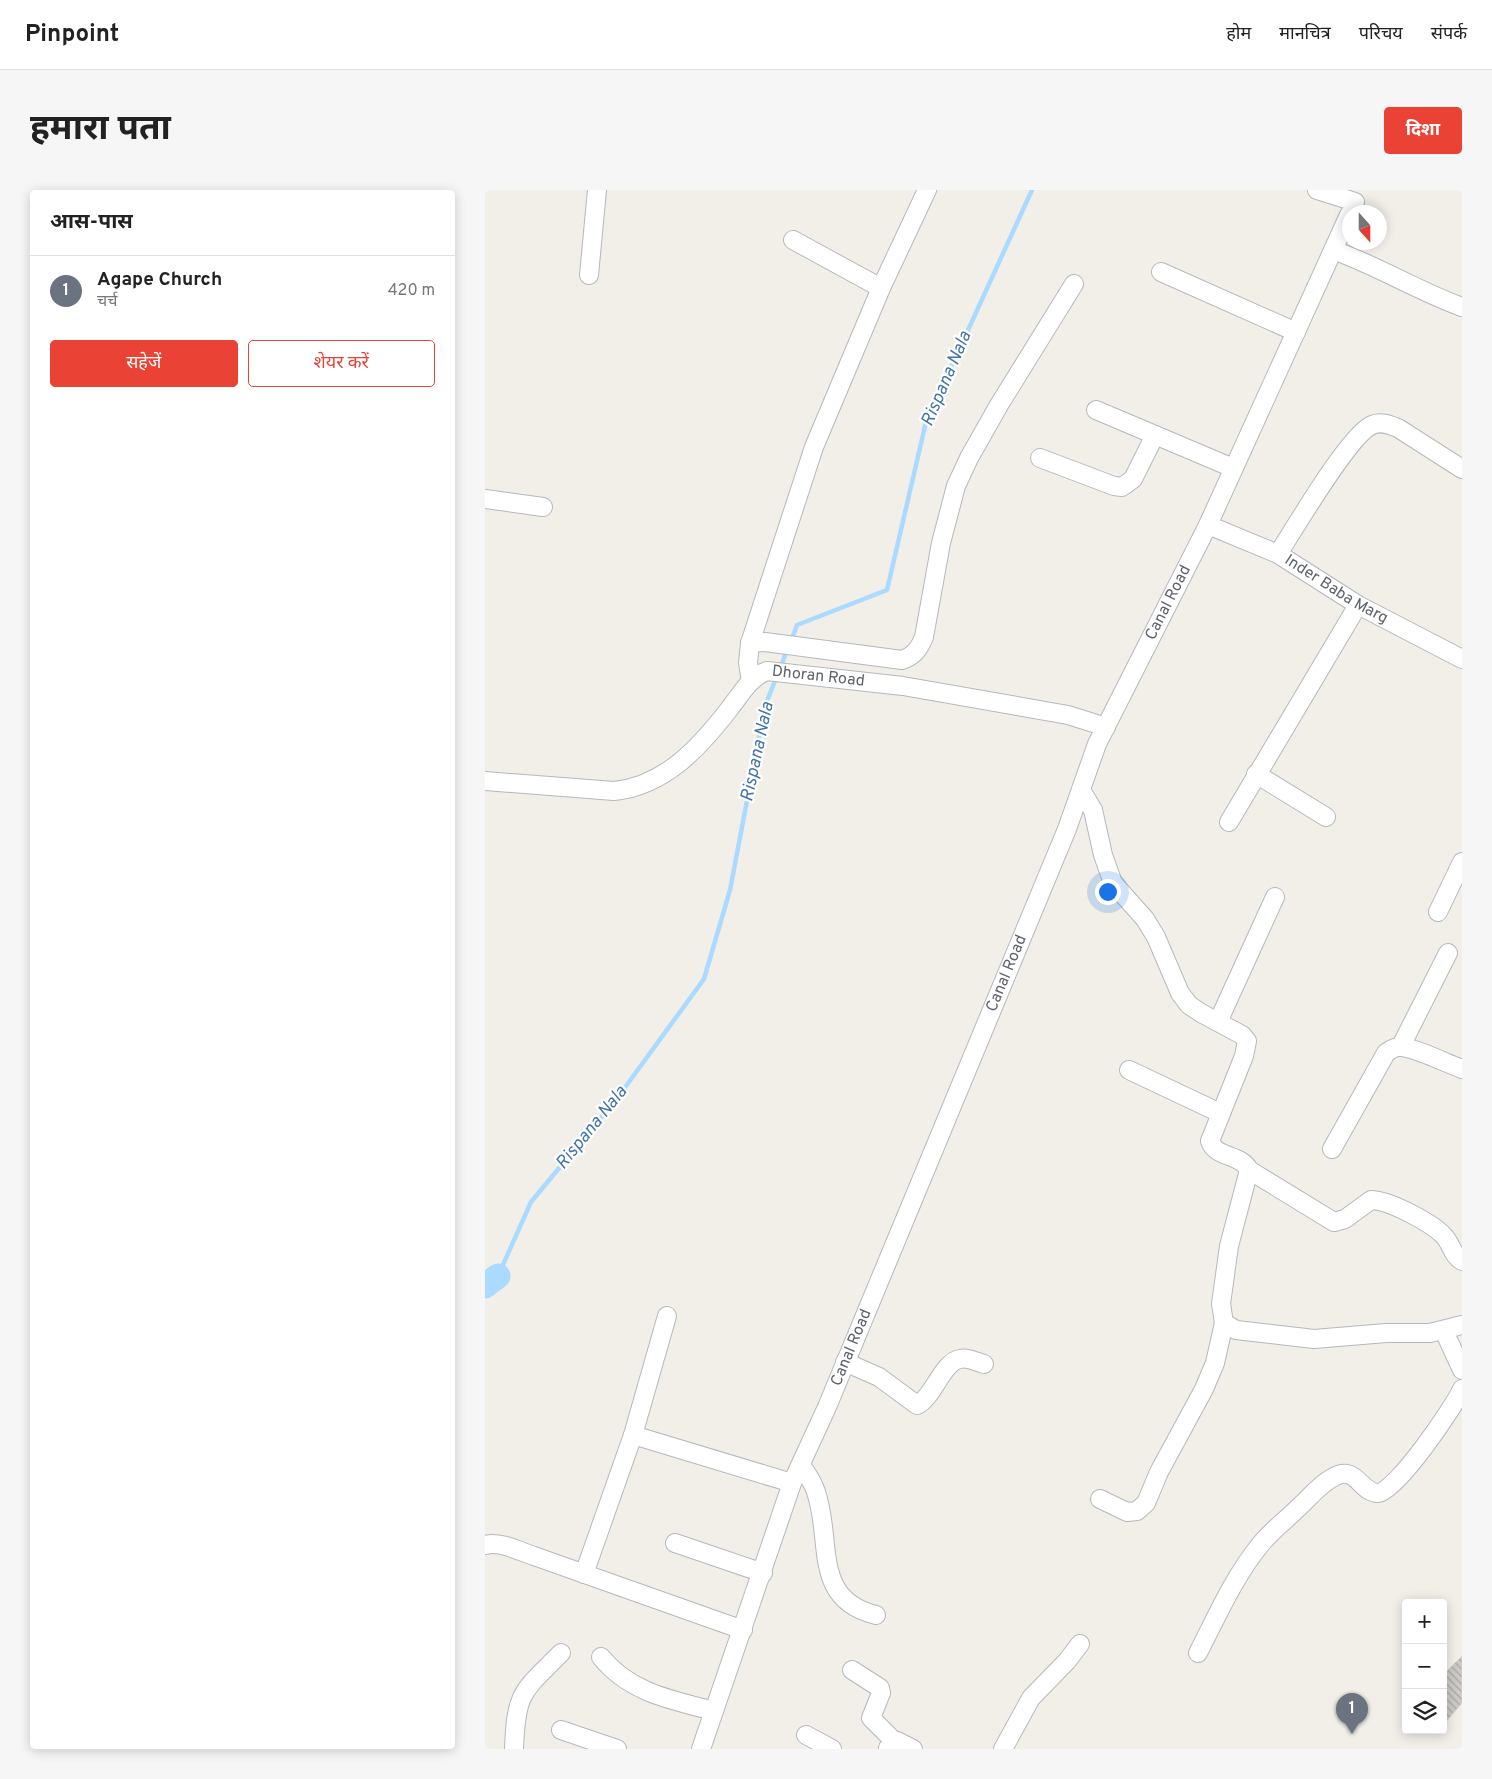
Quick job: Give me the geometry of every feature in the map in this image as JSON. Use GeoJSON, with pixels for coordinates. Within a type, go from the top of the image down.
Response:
{"type":"FeatureCollection","features":[{"type":"Feature","properties":{"kind":"street"},"geometry":{"type":"LineString","coordinates":[[589,275],[597,190]]}},
{"type":"Feature","properties":{"kind":"street"},"geometry":{"type":"LineString","coordinates":[[751,681],[748,662],[757,642],[814,447],[881,288],[927,190]]}},
{"type":"Feature","properties":{"kind":"street"},"geometry":{"type":"LineString","coordinates":[[1317,190],[1354,205]]}},
{"type":"Feature","properties":{"kind":"street","name":"Canal Road"},"geometry":{"type":"LineString","coordinates":[[701,1749],[792,1483],[845,1362],[1106,727],[1207,525],[1342,231]]}},
{"type":"Feature","properties":{"kind":"street"},"geometry":{"type":"LineString","coordinates":[[793,240],[881,288]]}},
{"type":"Feature","properties":{"kind":"street"},"geometry":{"type":"LineString","coordinates":[[1333,250],[1374,266],[1436,298],[1462,307]]}},
{"type":"Feature","properties":{"kind":"street"},"geometry":{"type":"LineString","coordinates":[[1161,272],[1296,332]]}},
{"type":"Feature","properties":{"kind":"street"},"geometry":{"type":"LineString","coordinates":[[757,642],[902,660],[912,656],[924,637],[950,504],[965,465],[1074,284]]}},
{"type":"Feature","properties":{"kind":"street"},"geometry":{"type":"LineString","coordinates":[[1096,410],[1233,468]]}},
{"type":"Feature","properties":{"kind":"street"},"geometry":{"type":"LineString","coordinates":[[1278,554],[1339,460],[1366,428],[1374,424],[1387,424],[1398,428],[1462,469]]}},
{"type":"Feature","properties":{"kind":"street"},"geometry":{"type":"LineString","coordinates":[[1040,458],[1122,487],[1133,479],[1155,435]]}},
{"type":"Feature","properties":{"kind":"street"},"geometry":{"type":"LineString","coordinates":[[485,500],[543,507]]}},
{"type":"Feature","properties":{"kind":"street","name":"Inder Baba Marg"},"geometry":{"type":"LineString","coordinates":[[1207,525],[1278,554],[1358,605],[1462,659]]}},
{"type":"Feature","properties":{"kind":"street"},"geometry":{"type":"LineString","coordinates":[[1229,822],[1358,605]]}},
{"type":"Feature","properties":{"kind":"street","name":"Dhoran Road"},"geometry":{"type":"LineString","coordinates":[[485,781],[614,792],[630,790],[647,784],[688,756],[711,733],[751,681],[767,671],[903,686],[1068,715],[1106,727]]}},
{"type":"Feature","properties":{"kind":"street"},"geometry":{"type":"LineString","coordinates":[[1256,774],[1326,817]]}},
{"type":"Feature","properties":{"kind":"street"},"geometry":{"type":"LineString","coordinates":[[1081,790],[1093,810],[1103,855],[1113,883],[1136,908],[1156,937],[1180,993],[1189,1005],[1242,1035],[1247,1042],[1244,1056],[1211,1135],[1210,1144],[1215,1150],[1246,1165],[1249,1170],[1334,1222],[1345,1219],[1371,1200],[1389,1204],[1436,1228],[1447,1240],[1456,1256],[1462,1260]]}},
{"type":"Feature","properties":{"kind":"street"},"geometry":{"type":"LineString","coordinates":[[1438,912],[1462,862]]}},
{"type":"Feature","properties":{"kind":"street"},"geometry":{"type":"LineString","coordinates":[[1218,1022],[1275,897]]}},
{"type":"Feature","properties":{"kind":"street"},"geometry":{"type":"LineString","coordinates":[[1401,1046],[1448,953]]}},
{"type":"Feature","properties":{"kind":"street"},"geometry":{"type":"LineString","coordinates":[[1332,1149],[1385,1054],[1391,1049],[1401,1046],[1462,1069]]}},
{"type":"Feature","properties":{"kind":"street"},"geometry":{"type":"LineString","coordinates":[[1129,1070],[1220,1113]]}},
{"type":"Feature","properties":{"kind":"street"},"geometry":{"type":"LineString","coordinates":[[1100,1499],[1127,1512],[1137,1511],[1146,1503],[1159,1472],[1204,1389],[1215,1363],[1224,1323],[1221,1304],[1229,1246],[1249,1170]]}},
{"type":"Feature","properties":{"kind":"street"},"geometry":{"type":"LineString","coordinates":[[584,1574],[633,1435],[667,1316]]}},
{"type":"Feature","properties":{"kind":"street"},"geometry":{"type":"LineString","coordinates":[[1224,1323],[1236,1330],[1296,1338],[1444,1331],[1462,1325]]}},
{"type":"Feature","properties":{"kind":"street"},"geometry":{"type":"LineString","coordinates":[[1444,1331],[1462,1370]]}},
{"type":"Feature","properties":{"kind":"street"},"geometry":{"type":"LineString","coordinates":[[845,1362],[879,1377],[917,1405],[925,1399],[954,1361],[965,1359],[984,1364]]}},
{"type":"Feature","properties":{"kind":"street"},"geometry":{"type":"LineString","coordinates":[[1198,1653],[1232,1587],[1261,1543],[1323,1485],[1337,1475],[1344,1473],[1351,1475],[1372,1492],[1383,1492],[1390,1488],[1407,1471],[1462,1388]]}},
{"type":"Feature","properties":{"kind":"street"},"geometry":{"type":"LineString","coordinates":[[633,1435],[792,1483]]}},
{"type":"Feature","properties":{"kind":"street"},"geometry":{"type":"LineString","coordinates":[[801,1465],[816,1492],[831,1575],[838,1592],[851,1606],[876,1615]]}},
{"type":"Feature","properties":{"kind":"street"},"geometry":{"type":"LineString","coordinates":[[675,1543],[763,1572]]}},
{"type":"Feature","properties":{"kind":"street"},"geometry":{"type":"LineString","coordinates":[[485,1545],[505,1546],[743,1630]]}},
{"type":"Feature","properties":{"kind":"street"},"geometry":{"type":"LineString","coordinates":[[1003,1749],[1031,1698],[1067,1661],[1080,1644]]}},
{"type":"Feature","properties":{"kind":"street"},"geometry":{"type":"LineString","coordinates":[[514,1749],[518,1701],[524,1691],[561,1653]]}},
{"type":"Feature","properties":{"kind":"street"},"geometry":{"type":"LineString","coordinates":[[601,1657],[610,1668],[641,1690],[715,1711]]}},
{"type":"Feature","properties":{"kind":"street"},"geometry":{"type":"LineString","coordinates":[[852,1670],[880,1688],[881,1693],[871,1718],[891,1745],[900,1742],[913,1749]]}},
{"type":"Feature","properties":{"kind":"street"},"geometry":{"type":"LineString","coordinates":[[561,1730],[617,1749]]}},
{"type":"Feature","properties":{"kind":"street"},"geometry":{"type":"LineString","coordinates":[[806,1735],[832,1749]]}},
{"type":"Feature","properties":{"kind":"building"},"geometry":{"type":"Polygon","coordinates":[[[1462,1656],[1462,1703],[1447,1720],[1447,1689],[1447,1671],[1462,1656]]]}},
{"type":"Feature","properties":{"kind":"waterway","name":"Rispana Nala"},"geometry":{"type":"LineString","coordinates":[[791,641],[797,625],[887,590],[926,422],[1032,190]]}},
{"type":"Feature","properties":{"kind":"waterway","name":"Rispana Nala"},"geometry":{"type":"LineString","coordinates":[[780,669],[787,650]]}},
{"type":"Feature","properties":{"kind":"waterway","name":"Rispana Nala"},"geometry":{"type":"LineString","coordinates":[[498,1276],[531,1202],[618,1097],[704,979],[730,890],[765,706],[777,676]]}},
{"type":"Feature","properties":{"kind":"waterway"},"geometry":{"type":"LineString","coordinates":[[485,1286],[498,1276]]}},
{"type":"Feature","properties":{"kind":"place","name":"Agape Church"},"geometry":{"type":"Point","coordinates":[1352,1734]}}]}
